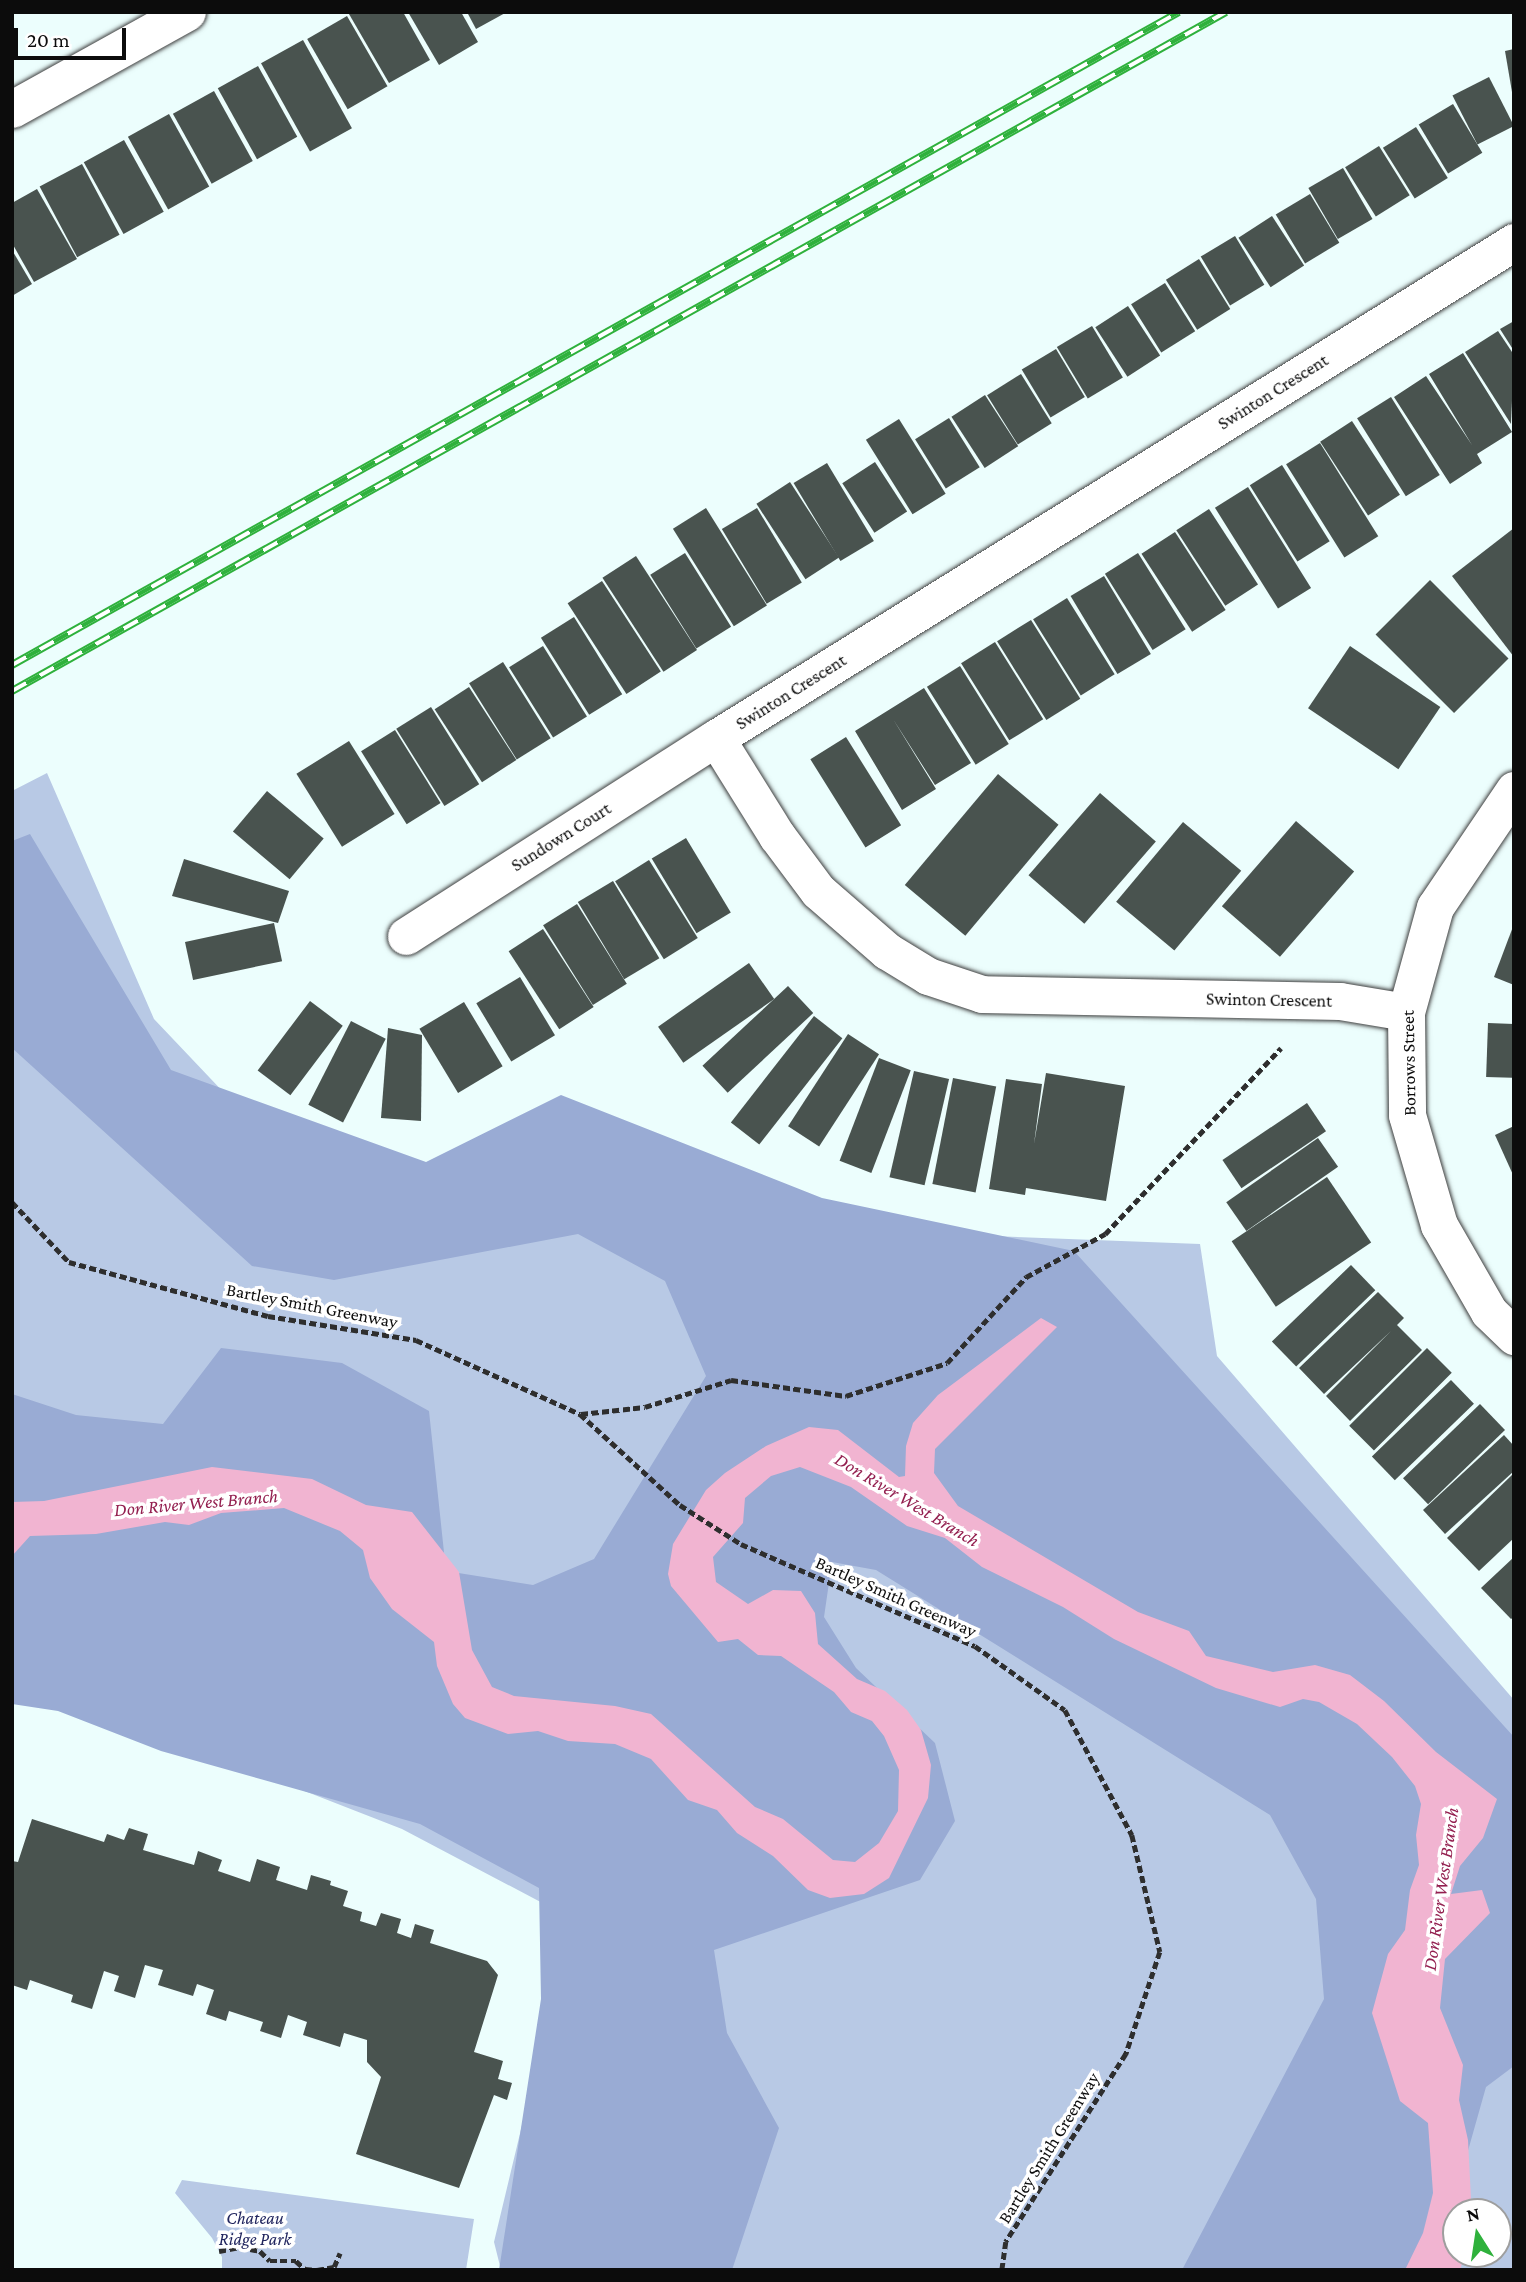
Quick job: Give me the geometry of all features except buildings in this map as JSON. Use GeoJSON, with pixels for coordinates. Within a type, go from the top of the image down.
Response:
{"type":"FeatureCollection","features":[{"type":"Feature","properties":{"kind":"street"},"geometry":{"type":"LineString","coordinates":[[12,109],[187,12]]}},
{"type":"Feature","properties":{"kind":"street","name":"Swinton Crescent"},"geometry":{"type":"LineString","coordinates":[[1406,1012],[1340,1001],[982,994],[928,976],[887,951],[818,891],[777,836],[716,738],[1514,242]]}},
{"type":"Feature","properties":{"kind":"street","name":"Sundown Court"},"geometry":{"type":"LineString","coordinates":[[407,936],[716,738]]}},
{"type":"Feature","properties":{"kind":"street","name":"Borrows Street"},"geometry":{"type":"LineString","coordinates":[[1514,790],[1435,906],[1406,1012],[1407,1115],[1439,1225],[1489,1312],[1514,1336]]}},
{"type":"Feature","properties":{"kind":"path"},"geometry":{"type":"LineString","coordinates":[[580,1414],[645,1407],[731,1380],[846,1396],[947,1363],[1026,1277],[1105,1234],[1281,1048]]}},
{"type":"Feature","properties":{"kind":"path","name":"Bartley Smith Greenway"},"geometry":{"type":"LineString","coordinates":[[12,1202],[69,1262],[268,1315],[416,1340],[580,1414],[680,1505],[741,1544],[975,1646],[1065,1710],[1132,1835],[1160,1952],[1126,2054],[1006,2242],[1002,2270]]}},
{"type":"Feature","properties":{"kind":"path"},"geometry":{"type":"LineString","coordinates":[[219,2251],[240,2248],[260,2251],[270,2261],[296,2261],[305,2269],[317,2270],[334,2267],[340,2253]]}},
{"type":"Feature","properties":{"kind":"green space"},"geometry":{"type":"Polygon","coordinates":[[[47,773],[154,1019],[285,1157],[863,1231],[1200,1244],[1217,1356],[1514,1700],[1514,2270],[501,2270],[494,2242],[552,2000],[550,1907],[402,1829],[12,1677],[12,791],[47,773]]]}},
{"type":"Feature","properties":{"kind":"green space","name":"Chateau Ridge Park"},"geometry":{"type":"Polygon","coordinates":[[[182,2180],[474,2219],[466,2270],[222,2270],[222,2257],[212,2238],[175,2193],[182,2180]]]}},
{"type":"Feature","properties":{"kind":"shaded area"},"geometry":{"type":"Polygon","coordinates":[[[30,834],[171,1070],[426,1162],[561,1095],[822,1198],[1074,1251],[1514,1737],[1514,2066],[1486,2087],[1455,2198],[1442,2198],[1442,2230],[1419,2270],[1182,2270],[1324,1999],[1316,1899],[1270,1815],[876,1570],[832,1562],[824,1617],[856,1668],[935,1743],[955,1821],[920,1880],[714,1950],[727,2033],[779,2128],[732,2270],[499,2270],[541,1999],[539,1888],[420,1824],[161,1751],[58,1711],[12,1704],[12,1394],[76,1415],[163,1424],[221,1348],[342,1363],[429,1411],[446,1571],[533,1585],[594,1559],[706,1376],[665,1281],[578,1234],[334,1280],[252,1266],[12,1048],[12,841],[30,834]]]}},
{"type":"Feature","properties":{"kind":"water","name":"Don River West Branch"},"geometry":{"type":"Polygon","coordinates":[[[1041,1318],[1057,1327],[935,1449],[934,1473],[958,1506],[1138,1612],[1189,1631],[1206,1656],[1273,1672],[1315,1665],[1350,1675],[1384,1701],[1436,1752],[1497,1799],[1483,1838],[1460,1866],[1451,1894],[1482,1890],[1490,1913],[1445,1959],[1440,2008],[1463,2065],[1459,2100],[1468,2140],[1471,2198],[1442,2198],[1442,2268],[1460,2270],[1405,2270],[1423,2233],[1433,2193],[1428,2123],[1400,2101],[1372,2013],[1388,1954],[1405,1930],[1410,1890],[1419,1865],[1416,1835],[1421,1804],[1415,1786],[1392,1757],[1357,1724],[1319,1702],[1303,1699],[1280,1707],[1216,1688],[1114,1639],[1063,1607],[982,1567],[945,1538],[907,1526],[851,1487],[800,1467],[771,1476],[745,1498],[743,1523],[713,1557],[716,1582],[748,1604],[773,1590],[801,1591],[815,1613],[818,1644],[857,1679],[885,1691],[907,1710],[921,1730],[931,1765],[928,1798],[889,1878],[864,1894],[830,1898],[808,1890],[773,1856],[737,1833],[717,1810],[688,1800],[651,1759],[615,1744],[568,1741],[538,1731],[508,1734],[465,1718],[453,1704],[437,1666],[434,1642],[392,1609],[370,1578],[363,1550],[340,1531],[284,1508],[221,1513],[189,1525],[165,1522],[96,1534],[30,1536],[12,1556],[12,1502],[44,1501],[212,1467],[312,1479],[366,1505],[412,1512],[459,1572],[472,1650],[492,1687],[514,1696],[615,1706],[651,1714],[755,1807],[783,1819],[833,1860],[855,1862],[879,1843],[898,1811],[899,1770],[884,1736],[872,1721],[851,1712],[834,1692],[781,1656],[758,1655],[738,1639],[718,1642],[671,1586],[668,1574],[673,1544],[706,1490],[725,1473],[766,1446],[809,1427],[838,1430],[899,1477],[905,1476],[906,1446],[913,1423],[938,1395],[1041,1318]]]}},
{"type":"Feature","properties":{"kind":"railway"},"geometry":{"type":"LineString","coordinates":[[12,665],[1179,12]]}},
{"type":"Feature","properties":{"kind":"railway"},"geometry":{"type":"LineString","coordinates":[[12,691],[1226,12]]}}]}
